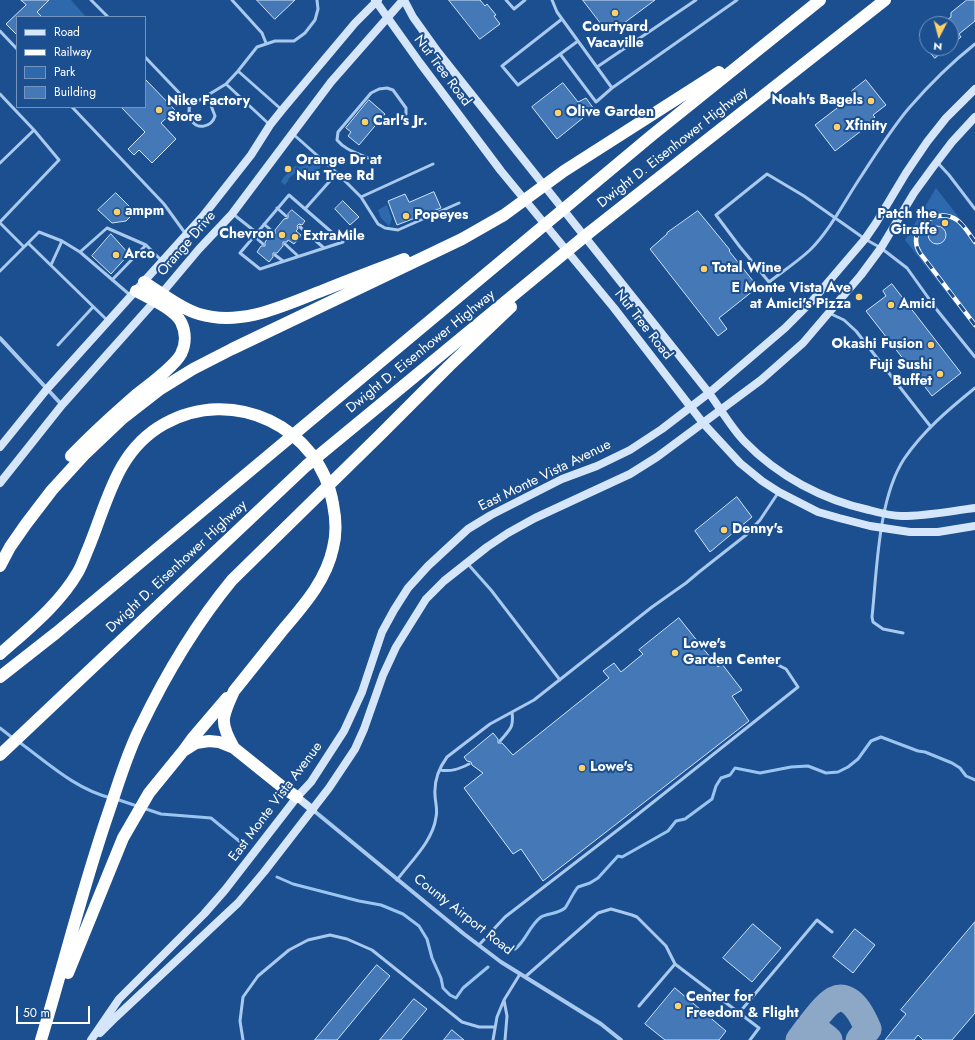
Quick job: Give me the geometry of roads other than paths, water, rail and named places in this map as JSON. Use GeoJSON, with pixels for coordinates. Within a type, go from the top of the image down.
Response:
{"type":"FeatureCollection","features":[{"type":"Feature","properties":{"kind":"highway","name":"Dwight D. Eisenhower Highway"},"geometry":{"type":"LineString","coordinates":[[0,677],[56,633],[657,131],[820,0]]}},
{"type":"Feature","properties":{"kind":"highway","name":"Dwight D. Eisenhower Highway"},"geometry":{"type":"LineString","coordinates":[[4,752],[306,466],[590,232],[885,0]]}},
{"type":"Feature","properties":{"kind":"highway"},"geometry":{"type":"LineString","coordinates":[[0,566],[10,547],[52,490],[84,455],[123,418],[159,390],[193,369],[232,348],[462,240],[504,215],[564,171],[765,43]]}},
{"type":"Feature","properties":{"kind":"highway"},"geometry":{"type":"LineString","coordinates":[[43,1035],[100,839],[124,766],[140,727],[170,669],[197,626],[232,580],[449,366],[590,232]]}},
{"type":"Feature","properties":{"kind":"highway"},"geometry":{"type":"LineString","coordinates":[[137,290],[199,314],[212,317],[240,317],[258,314],[445,243],[462,240]]}},
{"type":"Feature","properties":{"kind":"highway"},"geometry":{"type":"LineString","coordinates":[[26,524],[55,476],[79,448],[116,412],[180,356],[185,345],[185,333],[180,321],[158,297]]}},
{"type":"Feature","properties":{"kind":"highway"},"geometry":{"type":"LineString","coordinates":[[0,654],[51,608],[67,589],[79,570],[113,482],[123,463],[135,446],[149,434],[165,424],[185,414],[221,409],[238,410],[256,414],[276,423],[293,434],[317,461],[330,487],[335,514],[336,529],[334,546],[330,560],[316,589],[234,691],[192,739],[140,806],[123,838],[43,1035]]}},
{"type":"Feature","properties":{"kind":"highway"},"geometry":{"type":"LineString","coordinates":[[234,691],[225,710],[223,722],[226,733],[234,748]]}},
{"type":"Feature","properties":{"kind":"highway"},"geometry":{"type":"LineString","coordinates":[[184,750],[196,743],[209,741],[219,742],[234,748],[297,798]]}},
{"type":"Feature","properties":{"kind":"main road","name":"Orange Drive"},"geometry":{"type":"LineString","coordinates":[[0,483],[62,405],[199,249],[232,214],[331,82],[403,0]]}},
{"type":"Feature","properties":{"kind":"main road","name":"Nut Tree Road"},"geometry":{"type":"LineString","coordinates":[[403,0],[438,52],[709,393],[744,441],[770,464],[786,475],[821,495],[840,503],[883,514],[902,516],[923,515],[975,508]]}},
{"type":"Feature","properties":{"kind":"main road","name":"Orange Drive"},"geometry":{"type":"LineString","coordinates":[[0,447],[47,389],[203,216],[251,155],[270,125],[282,110],[355,23],[376,1]]}},
{"type":"Feature","properties":{"kind":"main road","name":"Nut Tree Road"},"geometry":{"type":"LineString","coordinates":[[376,1],[420,63],[501,171],[614,308],[703,423],[740,463],[762,481],[779,492],[818,512],[839,518],[881,528],[910,532],[938,532],[975,526]]}},
{"type":"Feature","properties":{"kind":"main road","name":"East Monte Vista Avenue"},"geometry":{"type":"LineString","coordinates":[[91,1040],[119,999],[204,914],[225,890],[311,782],[344,731],[362,692],[382,632],[408,588],[428,566],[468,529],[491,515],[556,482],[597,466],[630,450],[662,429],[691,408],[785,328],[812,300],[865,239],[927,142],[946,118],[975,89]]}},
{"type":"Feature","properties":{"kind":"main road"},"geometry":{"type":"LineString","coordinates":[[94,1040],[116,1017],[238,903],[313,810],[355,749],[396,647],[411,621],[430,594],[487,547],[508,533],[535,518],[630,474],[657,457],[761,380],[803,343],[861,275],[881,248],[914,193],[936,162],[975,117]]}},
{"type":"Feature","properties":{"kind":"main road","name":"County Airport Road"},"geometry":{"type":"LineString","coordinates":[[297,798],[313,810]]}},
{"type":"Feature","properties":{"kind":"street"},"geometry":{"type":"LineString","coordinates":[[0,338],[62,405]]}},
{"type":"Feature","properties":{"kind":"street","name":"County Airport Road"},"geometry":{"type":"LineString","coordinates":[[313,810],[397,880],[479,945],[520,974],[601,1024],[621,1040]]}},
{"type":"Feature","properties":{"kind":"lane"},"geometry":{"type":"LineString","coordinates":[[91,0],[107,16]]}},
{"type":"Feature","properties":{"kind":"lane"},"geometry":{"type":"LineString","coordinates":[[232,0],[262,33],[266,43]]}},
{"type":"Feature","properties":{"kind":"lane"},"geometry":{"type":"LineString","coordinates":[[146,57],[186,100],[190,102],[198,101],[226,84],[257,47],[275,41],[294,40],[305,33],[315,20],[318,9],[317,0]]}},
{"type":"Feature","properties":{"kind":"lane"},"geometry":{"type":"LineString","coordinates":[[506,0],[514,9],[526,0]]}},
{"type":"Feature","properties":{"kind":"lane"},"geometry":{"type":"LineString","coordinates":[[552,0],[557,12],[612,88]]}},
{"type":"Feature","properties":{"kind":"lane"},"geometry":{"type":"LineString","coordinates":[[597,67],[696,0]]}},
{"type":"Feature","properties":{"kind":"lane"},"geometry":{"type":"LineString","coordinates":[[560,54],[596,102],[612,88],[737,0]]}},
{"type":"Feature","properties":{"kind":"lane"},"geometry":{"type":"LineString","coordinates":[[562,19],[502,66],[518,85],[578,41]]}},
{"type":"Feature","properties":{"kind":"lane"},"geometry":{"type":"LineString","coordinates":[[0,31],[16,48]]}},
{"type":"Feature","properties":{"kind":"lane"},"geometry":{"type":"LineString","coordinates":[[975,44],[945,70],[909,108],[875,155],[834,218],[829,226],[810,250],[769,282],[716,215],[767,174],[804,196],[834,218],[865,239],[881,248],[907,268],[937,310],[975,357]]}},
{"type":"Feature","properties":{"kind":"lane"},"geometry":{"type":"LineString","coordinates":[[238,71],[282,110]]}},
{"type":"Feature","properties":{"kind":"lane"},"geometry":{"type":"LineString","coordinates":[[226,84],[270,125]]}},
{"type":"Feature","properties":{"kind":"lane"},"geometry":{"type":"LineString","coordinates":[[368,158],[341,146],[337,140],[338,132],[371,93],[379,89],[387,88],[393,90],[406,108],[406,114]]}},
{"type":"Feature","properties":{"kind":"lane"},"geometry":{"type":"LineString","coordinates":[[0,94],[34,130],[59,160],[0,222],[24,247]]}},
{"type":"Feature","properties":{"kind":"lane"},"geometry":{"type":"LineString","coordinates":[[190,102],[191,120],[196,125],[205,126],[212,122],[215,116],[207,96]]}},
{"type":"Feature","properties":{"kind":"lane"},"geometry":{"type":"LineString","coordinates":[[73,108],[164,204],[186,234]]}},
{"type":"Feature","properties":{"kind":"lane"},"geometry":{"type":"LineString","coordinates":[[0,164],[34,130]]}},
{"type":"Feature","properties":{"kind":"lane"},"geometry":{"type":"LineString","coordinates":[[292,133],[337,173],[361,197],[378,224],[385,228],[398,230],[459,203]]}},
{"type":"Feature","properties":{"kind":"lane"},"geometry":{"type":"LineString","coordinates":[[936,162],[949,175],[975,209]]}},
{"type":"Feature","properties":{"kind":"lane"},"geometry":{"type":"LineString","coordinates":[[361,197],[433,164]]}},
{"type":"Feature","properties":{"kind":"lane"},"geometry":{"type":"LineString","coordinates":[[305,209],[337,173]]}},
{"type":"Feature","properties":{"kind":"lane"},"geometry":{"type":"LineString","coordinates":[[289,195],[305,209],[343,242],[260,269],[240,253],[289,195]]}},
{"type":"Feature","properties":{"kind":"lane"},"geometry":{"type":"LineString","coordinates":[[278,208],[286,216]]}},
{"type":"Feature","properties":{"kind":"lane"},"geometry":{"type":"LineString","coordinates":[[232,214],[263,244]]}},
{"type":"Feature","properties":{"kind":"lane"},"geometry":{"type":"LineString","coordinates":[[264,224],[273,232]]}},
{"type":"Feature","properties":{"kind":"lane"},"geometry":{"type":"LineString","coordinates":[[300,227],[324,248]]}},
{"type":"Feature","properties":{"kind":"lane"},"geometry":{"type":"LineString","coordinates":[[80,252],[107,228],[146,245],[162,261]]}},
{"type":"Feature","properties":{"kind":"lane"},"geometry":{"type":"LineString","coordinates":[[0,271],[39,232],[62,241],[80,252],[112,280],[137,290]]}},
{"type":"Feature","properties":{"kind":"lane"},"geometry":{"type":"LineString","coordinates":[[51,265],[62,241]]}},
{"type":"Feature","properties":{"kind":"lane"},"geometry":{"type":"LineString","coordinates":[[28,243],[108,322]]}},
{"type":"Feature","properties":{"kind":"lane"},"geometry":{"type":"LineString","coordinates":[[285,244],[298,256]]}},
{"type":"Feature","properties":{"kind":"lane"},"geometry":{"type":"LineString","coordinates":[[112,280],[146,245]]}},
{"type":"Feature","properties":{"kind":"lane"},"geometry":{"type":"LineString","coordinates":[[275,255],[283,261]]}},
{"type":"Feature","properties":{"kind":"lane"},"geometry":{"type":"LineString","coordinates":[[58,345],[93,307]]}},
{"type":"Feature","properties":{"kind":"lane"},"geometry":{"type":"LineString","coordinates":[[829,313],[844,320],[856,331],[932,427]]}},
{"type":"Feature","properties":{"kind":"lane"},"geometry":{"type":"LineString","coordinates":[[903,633],[883,629],[873,622],[872,617],[883,514],[896,475],[904,460],[949,408],[975,388]]}},
{"type":"Feature","properties":{"kind":"lane"},"geometry":{"type":"LineString","coordinates":[[397,880],[424,845],[431,831],[436,817],[435,788],[437,775],[447,757],[490,724],[534,700],[746,534],[760,520],[779,492]]}},
{"type":"Feature","properties":{"kind":"lane"},"geometry":{"type":"LineString","coordinates":[[467,563],[491,590],[560,680]]}},
{"type":"Feature","properties":{"kind":"lane"},"geometry":{"type":"LineString","coordinates":[[479,945],[505,918],[798,687],[786,669],[772,662]]}},
{"type":"Feature","properties":{"kind":"lane"},"geometry":{"type":"LineString","coordinates":[[500,741],[513,723],[512,712]]}},
{"type":"Feature","properties":{"kind":"lane"},"geometry":{"type":"LineString","coordinates":[[440,770],[449,771],[469,764]]}},
{"type":"Feature","properties":{"kind":"lane"},"geometry":{"type":"LineString","coordinates":[[525,977],[598,913],[611,909],[637,917],[666,946],[675,964],[759,1028],[750,1040]]}},
{"type":"Feature","properties":{"kind":"lane"},"geometry":{"type":"LineString","coordinates":[[739,1014],[818,920],[832,932]]}},
{"type":"Feature","properties":{"kind":"lane"},"geometry":{"type":"LineString","coordinates":[[243,1040],[240,1021],[243,997],[258,976],[289,950],[308,940],[330,935],[347,939],[372,950],[462,1022],[479,1026],[495,1027]]}},
{"type":"Feature","properties":{"kind":"lane"},"geometry":{"type":"LineString","coordinates":[[639,1006],[675,964]]}},
{"type":"Feature","properties":{"kind":"lane"},"geometry":{"type":"LineString","coordinates":[[493,1040],[497,1017],[504,1000],[520,974]]}},
{"type":"Feature","properties":{"kind":"lane"},"geometry":{"type":"LineString","coordinates":[[504,1000],[507,1016],[505,1040]]}},
{"type":"Feature","properties":{"kind":"waterway"},"geometry":{"type":"LineString","coordinates":[[0,728],[14,739]]}},
{"type":"Feature","properties":{"kind":"waterway"},"geometry":{"type":"LineString","coordinates":[[515,949],[519,946],[530,929],[541,917],[565,908],[578,887],[590,883],[598,878],[618,856],[622,857],[668,831],[676,821],[685,819],[712,799],[716,786],[721,778],[730,775],[735,768],[760,773],[791,767],[808,766],[826,773],[838,772],[848,767],[858,759],[871,741],[881,737],[952,763],[960,768],[966,776],[975,780]]}},
{"type":"Feature","properties":{"kind":"waterway"},"geometry":{"type":"LineString","coordinates":[[19,742],[51,767],[74,782],[98,794],[111,798]]}},
{"type":"Feature","properties":{"kind":"waterway"},"geometry":{"type":"LineString","coordinates":[[116,799],[137,806]]}},
{"type":"Feature","properties":{"kind":"waterway"},"geometry":{"type":"LineString","coordinates":[[143,808],[161,814],[211,818],[244,845]]}},
{"type":"Feature","properties":{"kind":"waterway"},"geometry":{"type":"LineString","coordinates":[[277,877],[293,884],[359,901],[381,905],[403,914],[419,926],[427,939],[432,958],[441,978],[443,988],[450,995],[456,998],[463,988],[488,967]]}},
{"type":"Feature","properties":{"kind":"railway"},"geometry":{"type":"LineString","coordinates":[[975,242],[960,222],[944,215],[930,218],[925,222],[917,234],[916,241],[920,253],[975,325]]}},
{"type":"Feature","properties":{"kind":"place","name":"Courtyard Vacaville"},"geometry":{"type":"Point","coordinates":[615,13]}},
{"type":"Feature","properties":{"kind":"place","name":"Noah's Bagels"},"geometry":{"type":"Point","coordinates":[871,101]}},
{"type":"Feature","properties":{"kind":"place","name":"Nike Factory Store"},"geometry":{"type":"Point","coordinates":[159,110]}},
{"type":"Feature","properties":{"kind":"place","name":"Olive Garden"},"geometry":{"type":"Point","coordinates":[558,113]}},
{"type":"Feature","properties":{"kind":"place","name":"Carl's Jr."},"geometry":{"type":"Point","coordinates":[365,122]}},
{"type":"Feature","properties":{"kind":"place","name":"Xfinity"},"geometry":{"type":"Point","coordinates":[837,127]}},
{"type":"Feature","properties":{"kind":"place","name":"Orange Dr at Nut Tree Rd"},"geometry":{"type":"Point","coordinates":[288,169]}},
{"type":"Feature","properties":{"kind":"place","name":"ampm"},"geometry":{"type":"Point","coordinates":[117,212]}},
{"type":"Feature","properties":{"kind":"place","name":"Popeyes"},"geometry":{"type":"Point","coordinates":[406,216]}},
{"type":"Feature","properties":{"kind":"place","name":"Patch the Giraffe"},"geometry":{"type":"Point","coordinates":[945,223]}},
{"type":"Feature","properties":{"kind":"place","name":"Chevron"},"geometry":{"type":"Point","coordinates":[282,235]}},
{"type":"Feature","properties":{"kind":"place","name":"ExtraMile"},"geometry":{"type":"Point","coordinates":[295,237]}},
{"type":"Feature","properties":{"kind":"place","name":"Arco"},"geometry":{"type":"Point","coordinates":[116,255]}},
{"type":"Feature","properties":{"kind":"place","name":"Total Wine"},"geometry":{"type":"Point","coordinates":[704,269]}},
{"type":"Feature","properties":{"kind":"place","name":"E Monte Vista Ave at Amici's Pizza"},"geometry":{"type":"Point","coordinates":[859,297]}},
{"type":"Feature","properties":{"kind":"place","name":"Amici"},"geometry":{"type":"Point","coordinates":[891,305]}},
{"type":"Feature","properties":{"kind":"place","name":"Okashi Fusion"},"geometry":{"type":"Point","coordinates":[931,345]}},
{"type":"Feature","properties":{"kind":"place","name":"Fuji Sushi Buffet"},"geometry":{"type":"Point","coordinates":[940,374]}},
{"type":"Feature","properties":{"kind":"place","name":"Denny's"},"geometry":{"type":"Point","coordinates":[724,530]}},
{"type":"Feature","properties":{"kind":"place","name":"Lowe's Garden Center"},"geometry":{"type":"Point","coordinates":[675,653]}},
{"type":"Feature","properties":{"kind":"place","name":"Lowe's"},"geometry":{"type":"Point","coordinates":[582,768]}},
{"type":"Feature","properties":{"kind":"place","name":"Center for Freedom & Flight"},"geometry":{"type":"Point","coordinates":[678,1006]}}]}
